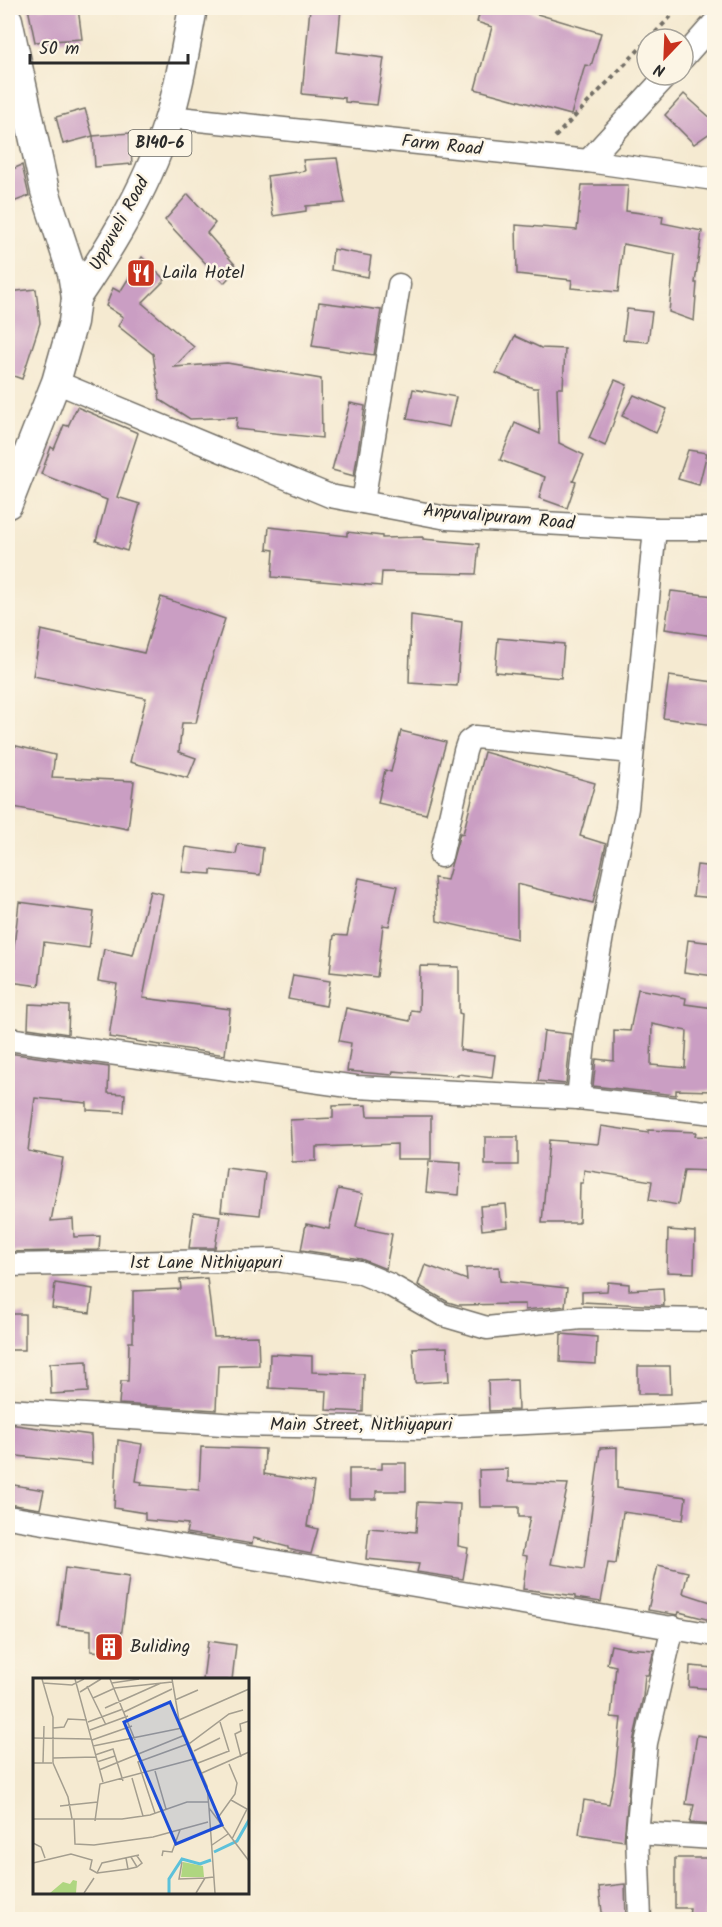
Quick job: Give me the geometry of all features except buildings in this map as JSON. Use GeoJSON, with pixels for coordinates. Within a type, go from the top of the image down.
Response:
{"type":"FeatureCollection","features":[{"type":"Feature","properties":{"kind":"main road","name":"Uppuveli Road"},"geometry":{"type":"LineString","coordinates":[[75,298],[96,268],[152,165],[170,117],[193,8]]}},
{"type":"Feature","properties":{"kind":"main road"},"geometry":{"type":"LineString","coordinates":[[8,20],[16,98],[72,273],[75,298],[73,322],[56,382],[8,504]]}},
{"type":"Feature","properties":{"kind":"street"},"geometry":{"type":"LineString","coordinates":[[695,44],[714,23]]}},
{"type":"Feature","properties":{"kind":"street"},"geometry":{"type":"LineString","coordinates":[[588,161],[656,87]]}},
{"type":"Feature","properties":{"kind":"street","name":"Farm Road"},"geometry":{"type":"LineString","coordinates":[[170,117],[588,161],[714,179]]}},
{"type":"Feature","properties":{"kind":"street"},"geometry":{"type":"LineString","coordinates":[[363,502],[399,285]]}},
{"type":"Feature","properties":{"kind":"street","name":"Anpuvalipuram Road"},"geometry":{"type":"LineString","coordinates":[[56,382],[330,496],[447,518],[655,529],[714,529]]}},
{"type":"Feature","properties":{"kind":"street"},"geometry":{"type":"LineString","coordinates":[[578,1098],[585,1034],[627,808],[655,529]]}},
{"type":"Feature","properties":{"kind":"street"},"geometry":{"type":"LineString","coordinates":[[441,856],[465,751],[468,742],[475,737],[632,752]]}},
{"type":"Feature","properties":{"kind":"street"},"geometry":{"type":"LineString","coordinates":[[8,1039],[356,1087],[578,1098],[714,1113]]}},
{"type":"Feature","properties":{"kind":"street","name":"1st Lane Nithiyapuri"},"geometry":{"type":"LineString","coordinates":[[8,1265],[276,1260],[359,1272],[390,1285],[443,1315],[487,1328],[581,1318],[714,1320]]}},
{"type":"Feature","properties":{"kind":"street","name":"Main Street, Nithiyapuri"},"geometry":{"type":"LineString","coordinates":[[8,1410],[238,1425],[420,1428],[714,1414]]}},
{"type":"Feature","properties":{"kind":"street"},"geometry":{"type":"LineString","coordinates":[[8,1517],[714,1635]]}},
{"type":"Feature","properties":{"kind":"street"},"geometry":{"type":"LineString","coordinates":[[640,1920],[637,1833],[646,1743],[673,1627]]}},
{"type":"Feature","properties":{"kind":"street"},"geometry":{"type":"LineString","coordinates":[[637,1833],[714,1838]]}},
{"type":"Feature","properties":{"kind":"path"},"geometry":{"type":"LineString","coordinates":[[661,27],[679,8]]}},
{"type":"Feature","properties":{"kind":"path"},"geometry":{"type":"LineString","coordinates":[[549,144],[635,54]]}},
{"type":"Feature","properties":{"kind":"place","name":"Laila Hotel"},"geometry":{"type":"Point","coordinates":[141,273]}},
{"type":"Feature","properties":{"kind":"place","name":"Buliding"},"geometry":{"type":"Point","coordinates":[109,1647]}}]}
